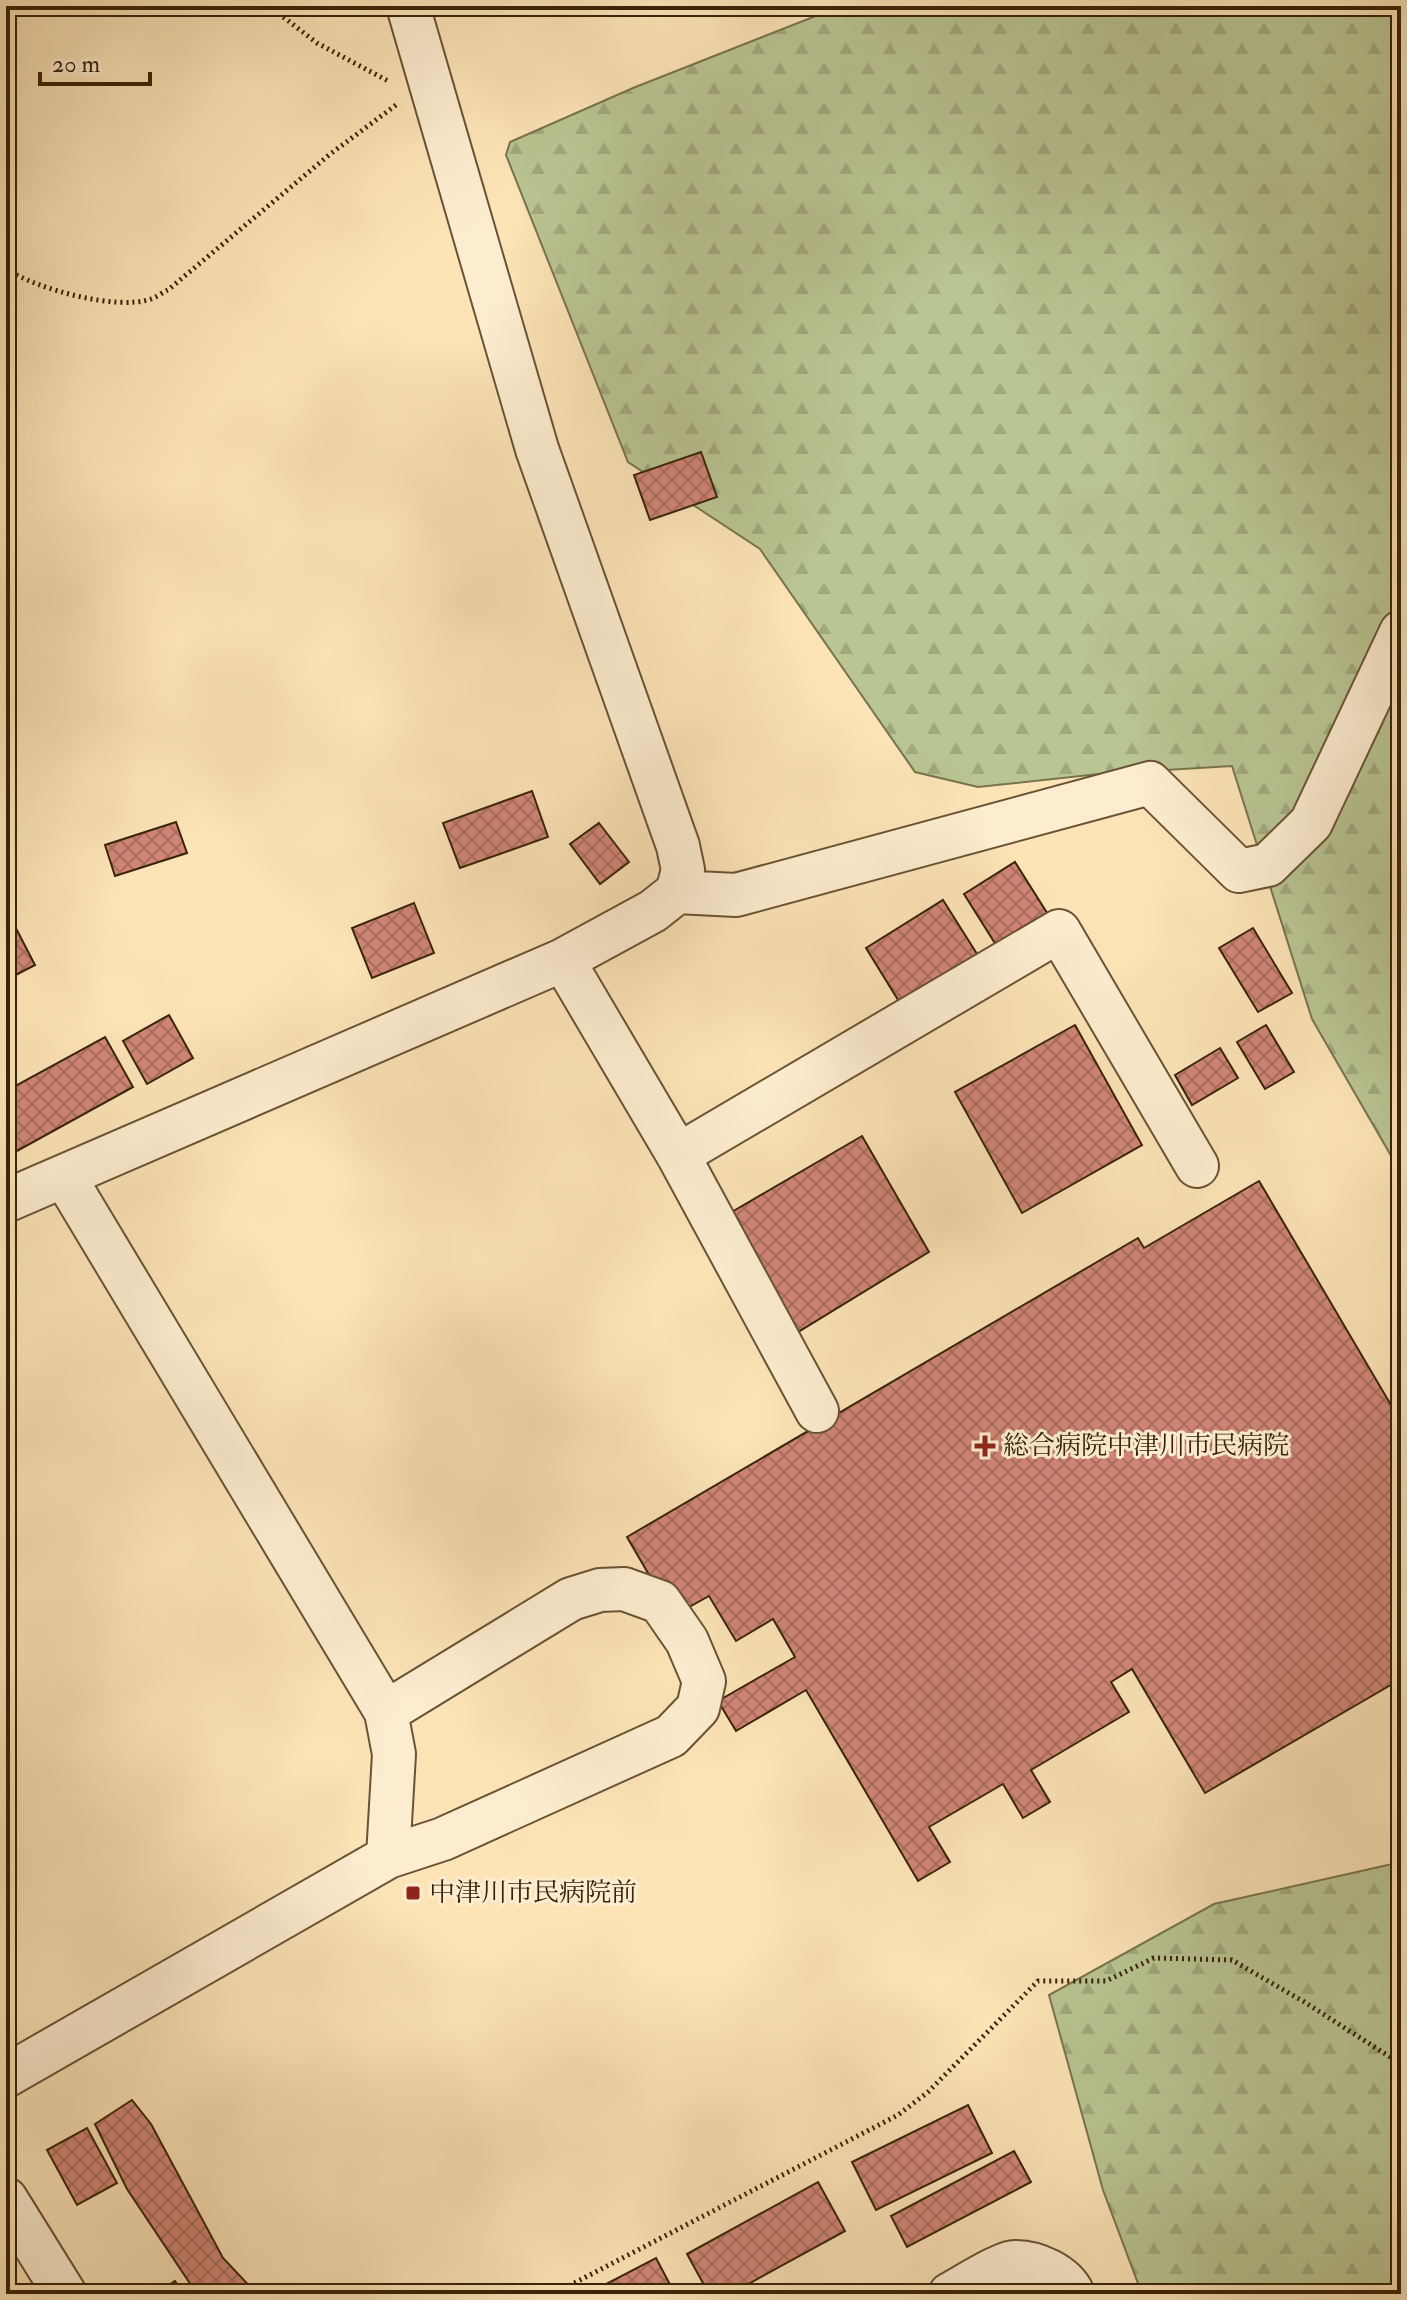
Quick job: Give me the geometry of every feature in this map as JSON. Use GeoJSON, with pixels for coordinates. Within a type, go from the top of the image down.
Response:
{"type":"FeatureCollection","features":[{"type":"Feature","properties":{"kind":"street"},"geometry":{"type":"LineString","coordinates":[[6,1201],[563,960],[653,911],[677,892],[683,870],[678,846],[537,449],[422,90],[408,6]]}},
{"type":"Feature","properties":{"kind":"street"},"geometry":{"type":"LineString","coordinates":[[677,892],[736,895],[1150,783],[1239,871],[1268,865],[1311,823],[1401,632]]}},
{"type":"Feature","properties":{"kind":"street"},"geometry":{"type":"LineString","coordinates":[[678,1155],[1059,931],[1197,1166]]}},
{"type":"Feature","properties":{"kind":"street"},"geometry":{"type":"LineString","coordinates":[[563,960],[678,1155],[817,1411]]}},
{"type":"Feature","properties":{"kind":"street"},"geometry":{"type":"LineString","coordinates":[[64,1176],[386,1712],[394,1754],[388,1857]]}},
{"type":"Feature","properties":{"kind":"street"},"geometry":{"type":"LineString","coordinates":[[6,2076],[388,1857],[443,1839],[671,1736],[698,1708],[704,1681],[687,1641],[660,1602],[624,1589],[600,1590],[561,1605],[386,1712]]}},
{"type":"Feature","properties":{"kind":"street"},"geometry":{"type":"LineString","coordinates":[[6,2199],[65,2294]]}},
{"type":"Feature","properties":{"kind":"street"},"geometry":{"type":"LineString","coordinates":[[950,2294],[1012,2262],[1043,2268],[1069,2283],[1073,2294]]}},
{"type":"Feature","properties":{"kind":"path"},"geometry":{"type":"LineString","coordinates":[[269,6],[317,43],[422,90]]}},
{"type":"Feature","properties":{"kind":"path"},"geometry":{"type":"LineString","coordinates":[[6,269],[32,282],[94,299],[150,299],[168,290],[329,155],[422,90]]}},
{"type":"Feature","properties":{"kind":"path"},"geometry":{"type":"LineString","coordinates":[[553,2294],[898,2115],[928,2092],[1038,1981],[1106,1981],[1154,1958],[1232,1960],[1401,2064]]}},
{"type":"Feature","properties":{"kind":"green space"},"geometry":{"type":"Polygon","coordinates":[[[841,6],[1401,6],[1401,1173],[1312,1019],[1232,766],[1099,774],[978,787],[915,772],[760,549],[628,462],[506,155],[510,142],[633,88],[841,6]]]}},
{"type":"Feature","properties":{"kind":"green space"},"geometry":{"type":"Polygon","coordinates":[[[1401,1862],[1401,2294],[1142,2294],[1103,2190],[1049,1995],[1214,1904],[1401,1862]]]}},
{"type":"Feature","properties":{"kind":"building"},"geometry":{"type":"Polygon","coordinates":[[[701,452],[717,497],[650,520],[634,475],[701,452]]]}},
{"type":"Feature","properties":{"kind":"building"},"geometry":{"type":"Polygon","coordinates":[[[532,791],[548,837],[460,868],[443,823],[532,791]]]}},
{"type":"Feature","properties":{"kind":"building"},"geometry":{"type":"Polygon","coordinates":[[[176,822],[187,853],[115,876],[105,845],[176,822]]]}},
{"type":"Feature","properties":{"kind":"building"},"geometry":{"type":"Polygon","coordinates":[[[599,823],[629,862],[600,884],[570,844],[599,823]]]}},
{"type":"Feature","properties":{"kind":"building"},"geometry":{"type":"Polygon","coordinates":[[[1015,862],[1049,916],[998,948],[964,894],[1015,862]]]}},
{"type":"Feature","properties":{"kind":"building"},"geometry":{"type":"Polygon","coordinates":[[[943,900],[977,954],[900,1003],[866,948],[943,900]]]}},
{"type":"Feature","properties":{"kind":"building"},"geometry":{"type":"Polygon","coordinates":[[[414,903],[434,953],[372,978],[352,928],[414,903]]]}},
{"type":"Feature","properties":{"kind":"building"},"geometry":{"type":"Polygon","coordinates":[[[6,909],[35,965],[6,980],[6,909]]]}},
{"type":"Feature","properties":{"kind":"building"},"geometry":{"type":"Polygon","coordinates":[[[1253,928],[1292,993],[1258,1012],[1219,948],[1253,928]]]}},
{"type":"Feature","properties":{"kind":"building"},"geometry":{"type":"Polygon","coordinates":[[[169,1015],[193,1058],[147,1084],[123,1041],[169,1015]]]}},
{"type":"Feature","properties":{"kind":"building"},"geometry":{"type":"Polygon","coordinates":[[[1075,1025],[1142,1145],[1022,1213],[955,1092],[1075,1025]]]}},
{"type":"Feature","properties":{"kind":"building"},"geometry":{"type":"Polygon","coordinates":[[[1266,1025],[1294,1072],[1265,1089],[1237,1042],[1266,1025]]]}},
{"type":"Feature","properties":{"kind":"building"},"geometry":{"type":"Polygon","coordinates":[[[105,1037],[133,1087],[6,1157],[6,1091],[105,1037]]]}},
{"type":"Feature","properties":{"kind":"building"},"geometry":{"type":"Polygon","coordinates":[[[1220,1048],[1238,1078],[1192,1105],[1175,1075],[1220,1048]]]}},
{"type":"Feature","properties":{"kind":"building"},"geometry":{"type":"Polygon","coordinates":[[[862,1136],[929,1252],[798,1332],[730,1213],[862,1136]]]}},
{"type":"Feature","properties":{"kind":"building"},"geometry":{"type":"Polygon","coordinates":[[[1259,1181],[1401,1422],[1401,1679],[1205,1793],[1132,1669],[1111,1682],[1129,1712],[1031,1770],[1050,1802],[1023,1818],[1003,1784],[929,1827],[950,1862],[918,1881],[806,1690],[736,1731],[718,1701],[795,1657],[773,1619],[736,1641],[709,1596],[673,1616],[627,1537],[1138,1238],[1144,1248],[1259,1181]]]}},
{"type":"Feature","properties":{"kind":"building"},"geometry":{"type":"Polygon","coordinates":[[[132,2100],[151,2124],[223,2258],[257,2294],[197,2294],[127,2189],[95,2124],[132,2100]]]}},
{"type":"Feature","properties":{"kind":"building"},"geometry":{"type":"Polygon","coordinates":[[[968,2105],[992,2153],[876,2210],[852,2162],[968,2105]]]}},
{"type":"Feature","properties":{"kind":"building"},"geometry":{"type":"Polygon","coordinates":[[[87,2128],[117,2183],[77,2205],[47,2150],[87,2128]]]}},
{"type":"Feature","properties":{"kind":"building"},"geometry":{"type":"Polygon","coordinates":[[[1014,2151],[1031,2182],[907,2247],[891,2216],[1014,2151]]]}},
{"type":"Feature","properties":{"kind":"building"},"geometry":{"type":"Polygon","coordinates":[[[818,2182],[845,2231],[730,2294],[709,2294],[687,2254],[818,2182]]]}},
{"type":"Feature","properties":{"kind":"building"},"geometry":{"type":"Polygon","coordinates":[[[656,2258],[675,2294],[587,2294],[656,2258]]]}},
{"type":"Feature","properties":{"kind":"building"},"geometry":{"type":"Polygon","coordinates":[[[175,2281],[184,2294],[156,2294],[175,2281]]]}},
{"type":"Feature","properties":{"kind":"place","name":"総合病院中津川市民病院"},"geometry":{"type":"Point","coordinates":[985,1446]}},
{"type":"Feature","properties":{"kind":"place","name":"中津川市民病院前"},"geometry":{"type":"Point","coordinates":[413,1893]}}]}
